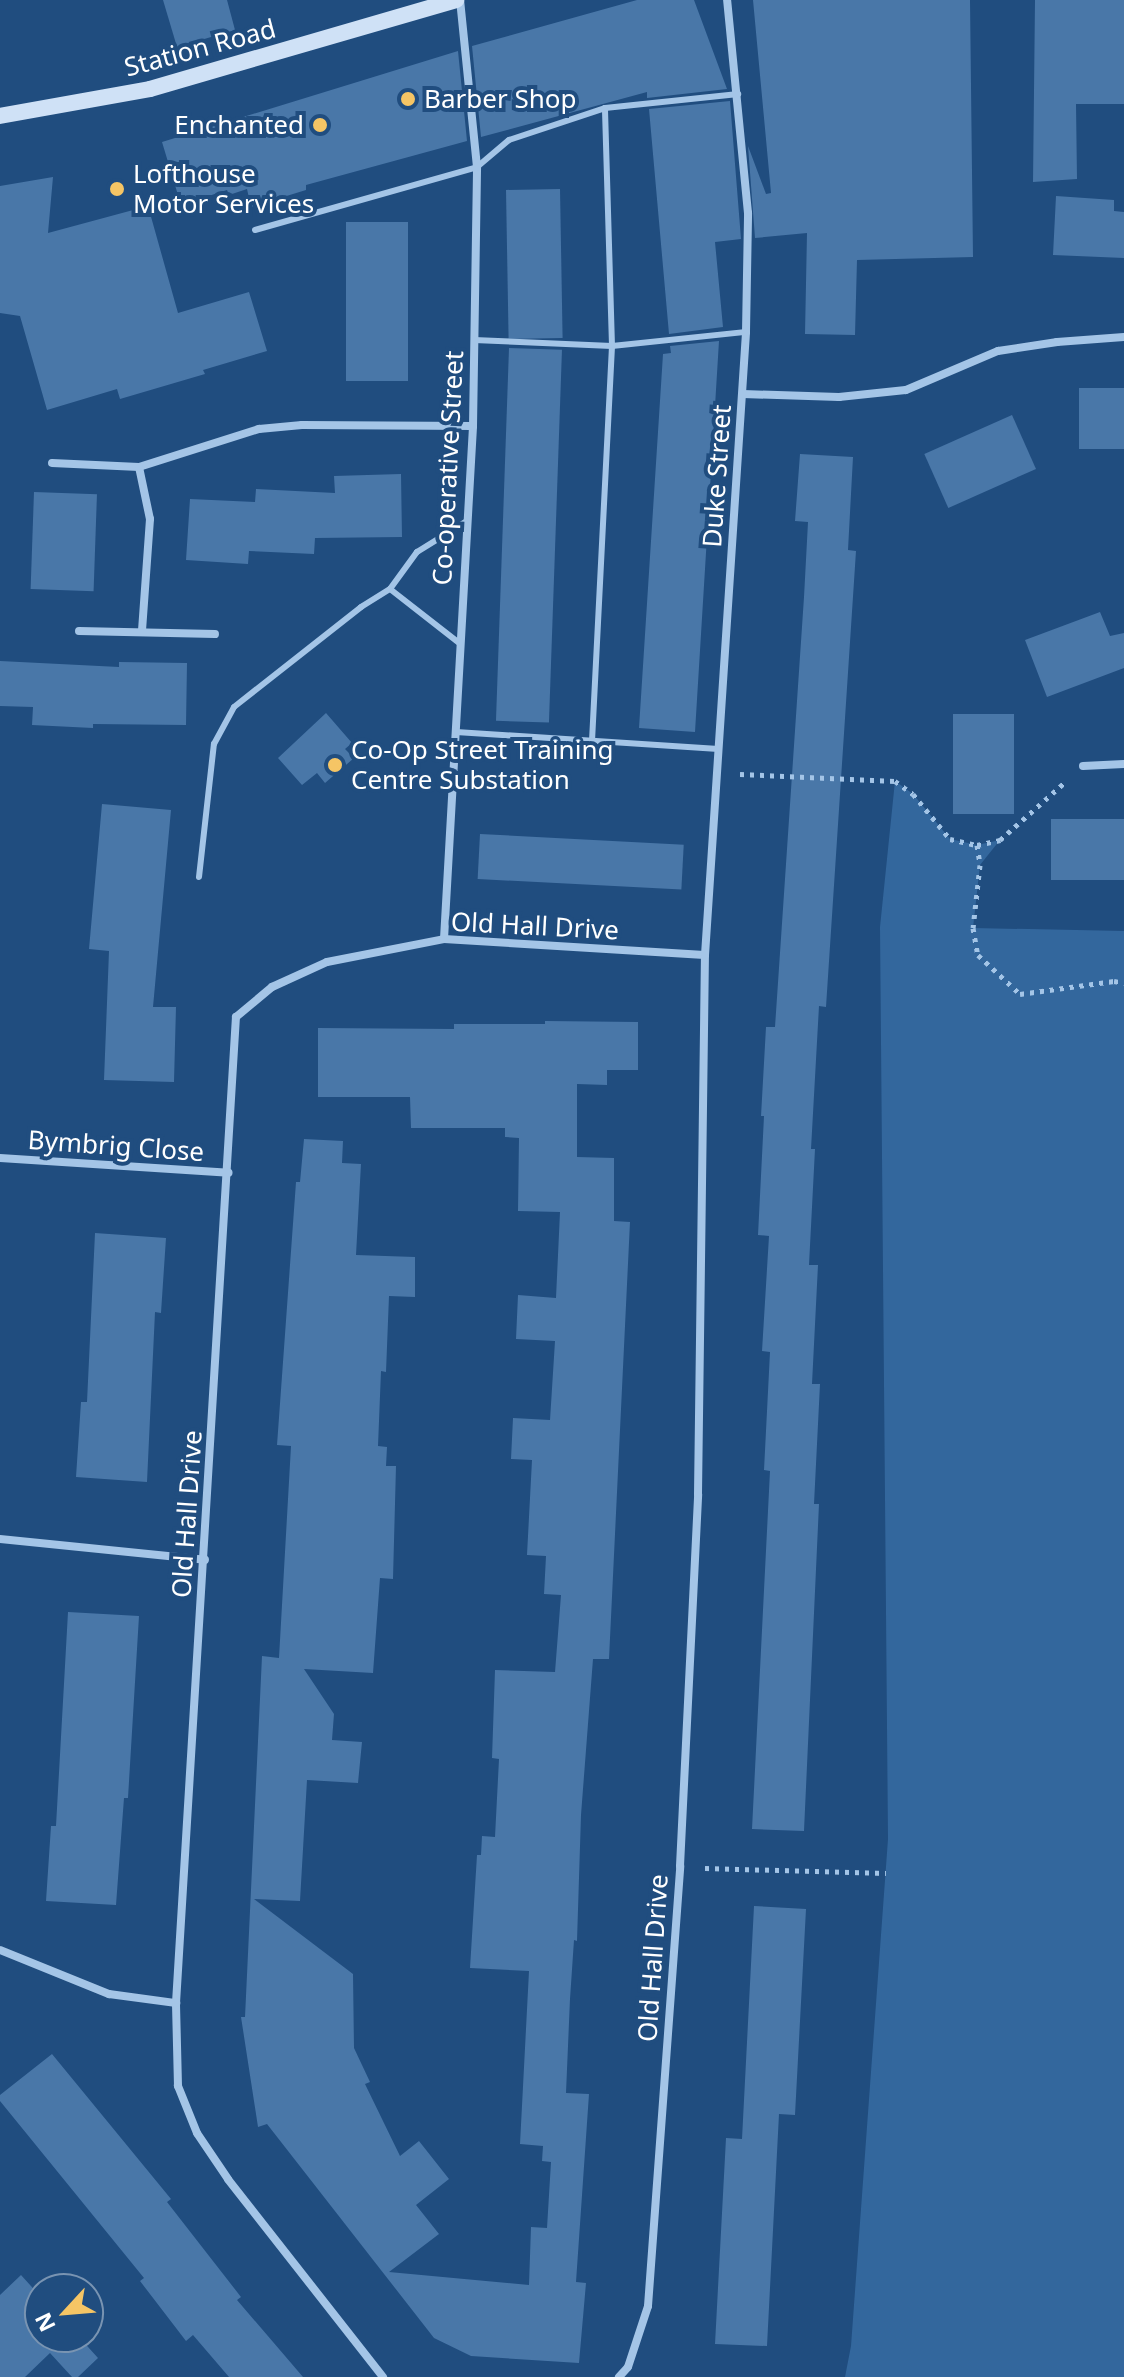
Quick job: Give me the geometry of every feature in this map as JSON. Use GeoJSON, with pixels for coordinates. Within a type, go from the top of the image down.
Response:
{"type":"FeatureCollection","features":[{"type":"Feature","properties":{"kind":"main road","name":"Station Road"},"geometry":{"type":"LineString","coordinates":[[0,116],[150,89],[458,0]]}},
{"type":"Feature","properties":{"kind":"street","name":"Co-operative Street"},"geometry":{"type":"LineString","coordinates":[[444,939],[473,426],[477,167],[458,0]]}},
{"type":"Feature","properties":{"kind":"street","name":"Duke Street"},"geometry":{"type":"LineString","coordinates":[[705,955],[746,332],[748,213],[727,0]]}},
{"type":"Feature","properties":{"kind":"street"},"geometry":{"type":"LineString","coordinates":[[743,394],[839,397],[906,390],[998,351],[1057,342],[1124,337]]}},
{"type":"Feature","properties":{"kind":"street"},"geometry":{"type":"LineString","coordinates":[[52,463],[139,467],[259,429],[302,425],[473,426]]}},
{"type":"Feature","properties":{"kind":"street"},"geometry":{"type":"LineString","coordinates":[[139,467],[150,519],[142,631]]}},
{"type":"Feature","properties":{"kind":"street"},"geometry":{"type":"LineString","coordinates":[[79,631],[215,634]]}},
{"type":"Feature","properties":{"kind":"street"},"geometry":{"type":"LineString","coordinates":[[1083,766],[1124,764]]}},
{"type":"Feature","properties":{"kind":"street","name":"Old Hall Drive"},"geometry":{"type":"LineString","coordinates":[[383,2377],[228,2179],[197,2133],[178,2086],[176,2003],[229,1173],[236,1017],[272,987],[327,962],[444,939],[705,955],[698,1494],[680,1866],[648,2306],[628,2367],[619,2377]]}},
{"type":"Feature","properties":{"kind":"street","name":"Bymbrig Close"},"geometry":{"type":"LineString","coordinates":[[0,1158],[229,1173]]}},
{"type":"Feature","properties":{"kind":"street"},"geometry":{"type":"LineString","coordinates":[[0,1539],[205,1560]]}},
{"type":"Feature","properties":{"kind":"street"},"geometry":{"type":"LineString","coordinates":[[0,1950],[109,1994],[176,2003]]}},
{"type":"Feature","properties":{"kind":"lane"},"geometry":{"type":"LineString","coordinates":[[255,230],[477,167],[509,140],[605,108],[738,94]]}},
{"type":"Feature","properties":{"kind":"lane"},"geometry":{"type":"LineString","coordinates":[[592,741],[612,346],[605,108]]}},
{"type":"Feature","properties":{"kind":"lane"},"geometry":{"type":"LineString","coordinates":[[474,340],[612,346],[746,332]]}},
{"type":"Feature","properties":{"kind":"lane"},"geometry":{"type":"LineString","coordinates":[[199,877],[214,744],[234,707],[361,607],[390,589],[417,552],[467,521]]}},
{"type":"Feature","properties":{"kind":"lane"},"geometry":{"type":"LineString","coordinates":[[390,589],[459,643]]}},
{"type":"Feature","properties":{"kind":"lane"},"geometry":{"type":"LineString","coordinates":[[456,732],[718,749]]}},
{"type":"Feature","properties":{"kind":"path"},"geometry":{"type":"LineString","coordinates":[[716,773],[895,781],[913,794],[950,839],[977,845],[1000,840],[1083,766]]}},
{"type":"Feature","properties":{"kind":"path"},"geometry":{"type":"LineString","coordinates":[[977,845],[980,865],[973,928],[978,955],[1020,994],[1114,981],[1124,983]]}},
{"type":"Feature","properties":{"kind":"path"},"geometry":{"type":"LineString","coordinates":[[680,1866],[886,1873]]}},
{"type":"Feature","properties":{"kind":"shaded area"},"geometry":{"type":"Polygon","coordinates":[[[895,781],[913,794],[950,839],[977,845],[1000,840],[980,865],[973,928],[1124,931],[1124,2377],[845,2377],[851,2346],[888,1839],[880,927],[895,781]]]}},
{"type":"Feature","properties":{"kind":"building"},"geometry":{"type":"Polygon","coordinates":[[[163,0],[227,0],[235,30],[177,47],[163,0]]]}},
{"type":"Feature","properties":{"kind":"building"},"geometry":{"type":"Polygon","coordinates":[[[637,0],[694,0],[727,89],[647,98],[647,92],[481,137],[472,46],[637,0]]]}},
{"type":"Feature","properties":{"kind":"building"},"geometry":{"type":"Polygon","coordinates":[[[753,0],[970,0],[973,257],[857,260],[855,335],[805,334],[807,233],[755,238],[748,146],[766,194],[771,193],[753,0]]]}},
{"type":"Feature","properties":{"kind":"building"},"geometry":{"type":"Polygon","coordinates":[[[1035,0],[1124,0],[1124,104],[1076,104],[1077,179],[1033,182],[1035,0]]]}},
{"type":"Feature","properties":{"kind":"building"},"geometry":{"type":"Polygon","coordinates":[[[458,51],[467,141],[306,185],[306,190],[251,207],[247,189],[229,195],[227,190],[181,205],[162,142],[458,51]]]}},
{"type":"Feature","properties":{"kind":"building"},"geometry":{"type":"Polygon","coordinates":[[[730,101],[741,239],[715,242],[723,327],[669,334],[649,109],[730,101]]]}},
{"type":"Feature","properties":{"kind":"building"},"geometry":{"type":"Polygon","coordinates":[[[53,177],[48,233],[148,206],[178,313],[249,292],[267,351],[203,370],[205,374],[120,399],[117,389],[47,410],[20,316],[0,313],[0,186],[53,177]]]}},
{"type":"Feature","properties":{"kind":"building"},"geometry":{"type":"Polygon","coordinates":[[[560,189],[563,338],[509,339],[506,190],[560,189]]]}},
{"type":"Feature","properties":{"kind":"building"},"geometry":{"type":"Polygon","coordinates":[[[1056,196],[1114,200],[1114,211],[1124,212],[1124,258],[1053,255],[1056,196]]]}},
{"type":"Feature","properties":{"kind":"building"},"geometry":{"type":"Polygon","coordinates":[[[346,222],[408,222],[408,381],[346,381],[346,222]]]}},
{"type":"Feature","properties":{"kind":"building"},"geometry":{"type":"Polygon","coordinates":[[[719,341],[695,732],[639,728],[663,354],[671,353],[670,346],[719,341]]]}},
{"type":"Feature","properties":{"kind":"building"},"geometry":{"type":"Polygon","coordinates":[[[509,348],[562,350],[549,723],[496,721],[509,348]]]}},
{"type":"Feature","properties":{"kind":"building"},"geometry":{"type":"Polygon","coordinates":[[[1079,388],[1124,388],[1124,449],[1079,449],[1079,388]]]}},
{"type":"Feature","properties":{"kind":"building"},"geometry":{"type":"Polygon","coordinates":[[[1012,415],[1036,469],[948,508],[924,454],[1012,415]]]}},
{"type":"Feature","properties":{"kind":"building"},"geometry":{"type":"Polygon","coordinates":[[[800,454],[853,457],[848,550],[856,551],[826,1007],[819,1006],[811,1149],[815,1149],[809,1265],[818,1265],[812,1384],[820,1384],[814,1504],[819,1504],[804,1831],[752,1829],[770,1471],[764,1470],[770,1352],[762,1351],[769,1236],[758,1235],[764,1116],[761,1116],[766,1027],[775,1027],[804,597],[808,522],[795,521],[800,454]]]}},
{"type":"Feature","properties":{"kind":"building"},"geometry":{"type":"Polygon","coordinates":[[[401,474],[402,537],[315,538],[314,554],[249,551],[248,564],[186,560],[190,499],[255,502],[256,489],[335,493],[334,476],[401,474]]]}},
{"type":"Feature","properties":{"kind":"building"},"geometry":{"type":"Polygon","coordinates":[[[34,492],[97,494],[94,591],[31,589],[34,492]]]}},
{"type":"Feature","properties":{"kind":"building"},"geometry":{"type":"Polygon","coordinates":[[[1100,612],[1110,636],[1124,633],[1124,668],[1047,697],[1025,640],[1100,612]]]}},
{"type":"Feature","properties":{"kind":"building"},"geometry":{"type":"Polygon","coordinates":[[[0,661],[119,667],[119,662],[187,663],[186,725],[93,724],[93,728],[32,725],[33,707],[0,706],[0,661]]]}},
{"type":"Feature","properties":{"kind":"building"},"geometry":{"type":"Polygon","coordinates":[[[326,713],[352,743],[345,749],[354,758],[325,783],[317,773],[302,785],[278,758],[326,713]]]}},
{"type":"Feature","properties":{"kind":"building"},"geometry":{"type":"Polygon","coordinates":[[[953,714],[1014,714],[1014,814],[953,814],[953,714]]]}},
{"type":"Feature","properties":{"kind":"building"},"geometry":{"type":"Polygon","coordinates":[[[102,804],[171,810],[153,1007],[176,1007],[174,1082],[104,1080],[109,951],[89,949],[102,804]]]}},
{"type":"Feature","properties":{"kind":"building"},"geometry":{"type":"Polygon","coordinates":[[[1051,819],[1124,819],[1124,880],[1051,880],[1051,819]]]}},
{"type":"Feature","properties":{"kind":"building"},"geometry":{"type":"Polygon","coordinates":[[[480,834],[684,845],[681,890],[478,879],[480,834]]]}},
{"type":"Feature","properties":{"kind":"building"},"geometry":{"type":"Polygon","coordinates":[[[545,1021],[638,1022],[638,1070],[607,1070],[607,1085],[577,1084],[577,1157],[614,1158],[614,1221],[630,1222],[609,1659],[593,1659],[581,1815],[577,1941],[574,1940],[570,1999],[566,2093],[589,2094],[576,2282],[586,2283],[579,2363],[471,2356],[434,2338],[267,2124],[258,2127],[241,2017],[245,2017],[262,1656],[279,1658],[291,1446],[277,1445],[296,1182],[300,1182],[304,1139],[343,1141],[342,1163],[361,1164],[356,1255],[415,1257],[415,1297],[389,1296],[386,1372],[381,1371],[378,1446],[387,1447],[386,1466],[396,1466],[393,1579],[380,1578],[373,1673],[304,1669],[334,1714],[332,1740],[362,1742],[358,1783],[307,1780],[300,1901],[254,1899],[353,1974],[354,2048],[370,2082],[365,2084],[400,2156],[419,2141],[449,2179],[416,2205],[439,2234],[389,2272],[529,2285],[531,2227],[547,2228],[551,2162],[542,2161],[543,2146],[520,2144],[529,1971],[470,1968],[477,1855],[481,1855],[482,1836],[495,1837],[499,1759],[492,1758],[495,1670],[555,1672],[561,1595],[544,1594],[546,1556],[527,1555],[532,1460],[511,1459],[513,1418],[550,1420],[555,1341],[516,1339],[518,1295],[556,1298],[560,1212],[518,1211],[519,1138],[505,1137],[505,1128],[411,1128],[410,1097],[318,1097],[318,1028],[454,1029],[454,1024],[545,1024],[545,1021]]]}},
{"type":"Feature","properties":{"kind":"building"},"geometry":{"type":"Polygon","coordinates":[[[95,1233],[166,1238],[161,1313],[155,1312],[147,1482],[76,1477],[81,1402],[87,1402],[95,1233]]]}},
{"type":"Feature","properties":{"kind":"building"},"geometry":{"type":"Polygon","coordinates":[[[68,1612],[139,1616],[128,1798],[124,1798],[116,1905],[46,1901],[51,1826],[56,1826],[68,1612]]]}},
{"type":"Feature","properties":{"kind":"building"},"geometry":{"type":"Polygon","coordinates":[[[754,1906],[806,1909],[795,2115],[779,2114],[767,2346],[715,2344],[726,2138],[742,2139],[754,1906]]]}},
{"type":"Feature","properties":{"kind":"building"},"geometry":{"type":"Polygon","coordinates":[[[52,2054],[171,2199],[167,2202],[241,2297],[237,2300],[303,2377],[229,2377],[193,2335],[186,2341],[140,2281],[144,2278],[0,2101],[0,2095],[52,2054]]]}},
{"type":"Feature","properties":{"kind":"building"},"geometry":{"type":"Polygon","coordinates":[[[21,2275],[24,2278],[24,2353],[50,2353],[25,2377],[0,2377],[0,2295],[21,2275]]]}},
{"type":"Feature","properties":{"kind":"building"},"geometry":{"type":"Polygon","coordinates":[[[50,2353],[93,2353],[98,2358],[78,2377],[72,2377],[50,2353]]]}},
{"type":"Feature","properties":{"kind":"place","name":"Barber Shop"},"geometry":{"type":"Point","coordinates":[408,99]}},
{"type":"Feature","properties":{"kind":"place","name":"Enchanted"},"geometry":{"type":"Point","coordinates":[320,125]}},
{"type":"Feature","properties":{"kind":"place","name":"Lofthouse Motor Services"},"geometry":{"type":"Point","coordinates":[117,189]}},
{"type":"Feature","properties":{"kind":"place","name":"Co-Op Street Training Centre Substation"},"geometry":{"type":"Point","coordinates":[335,765]}}]}
